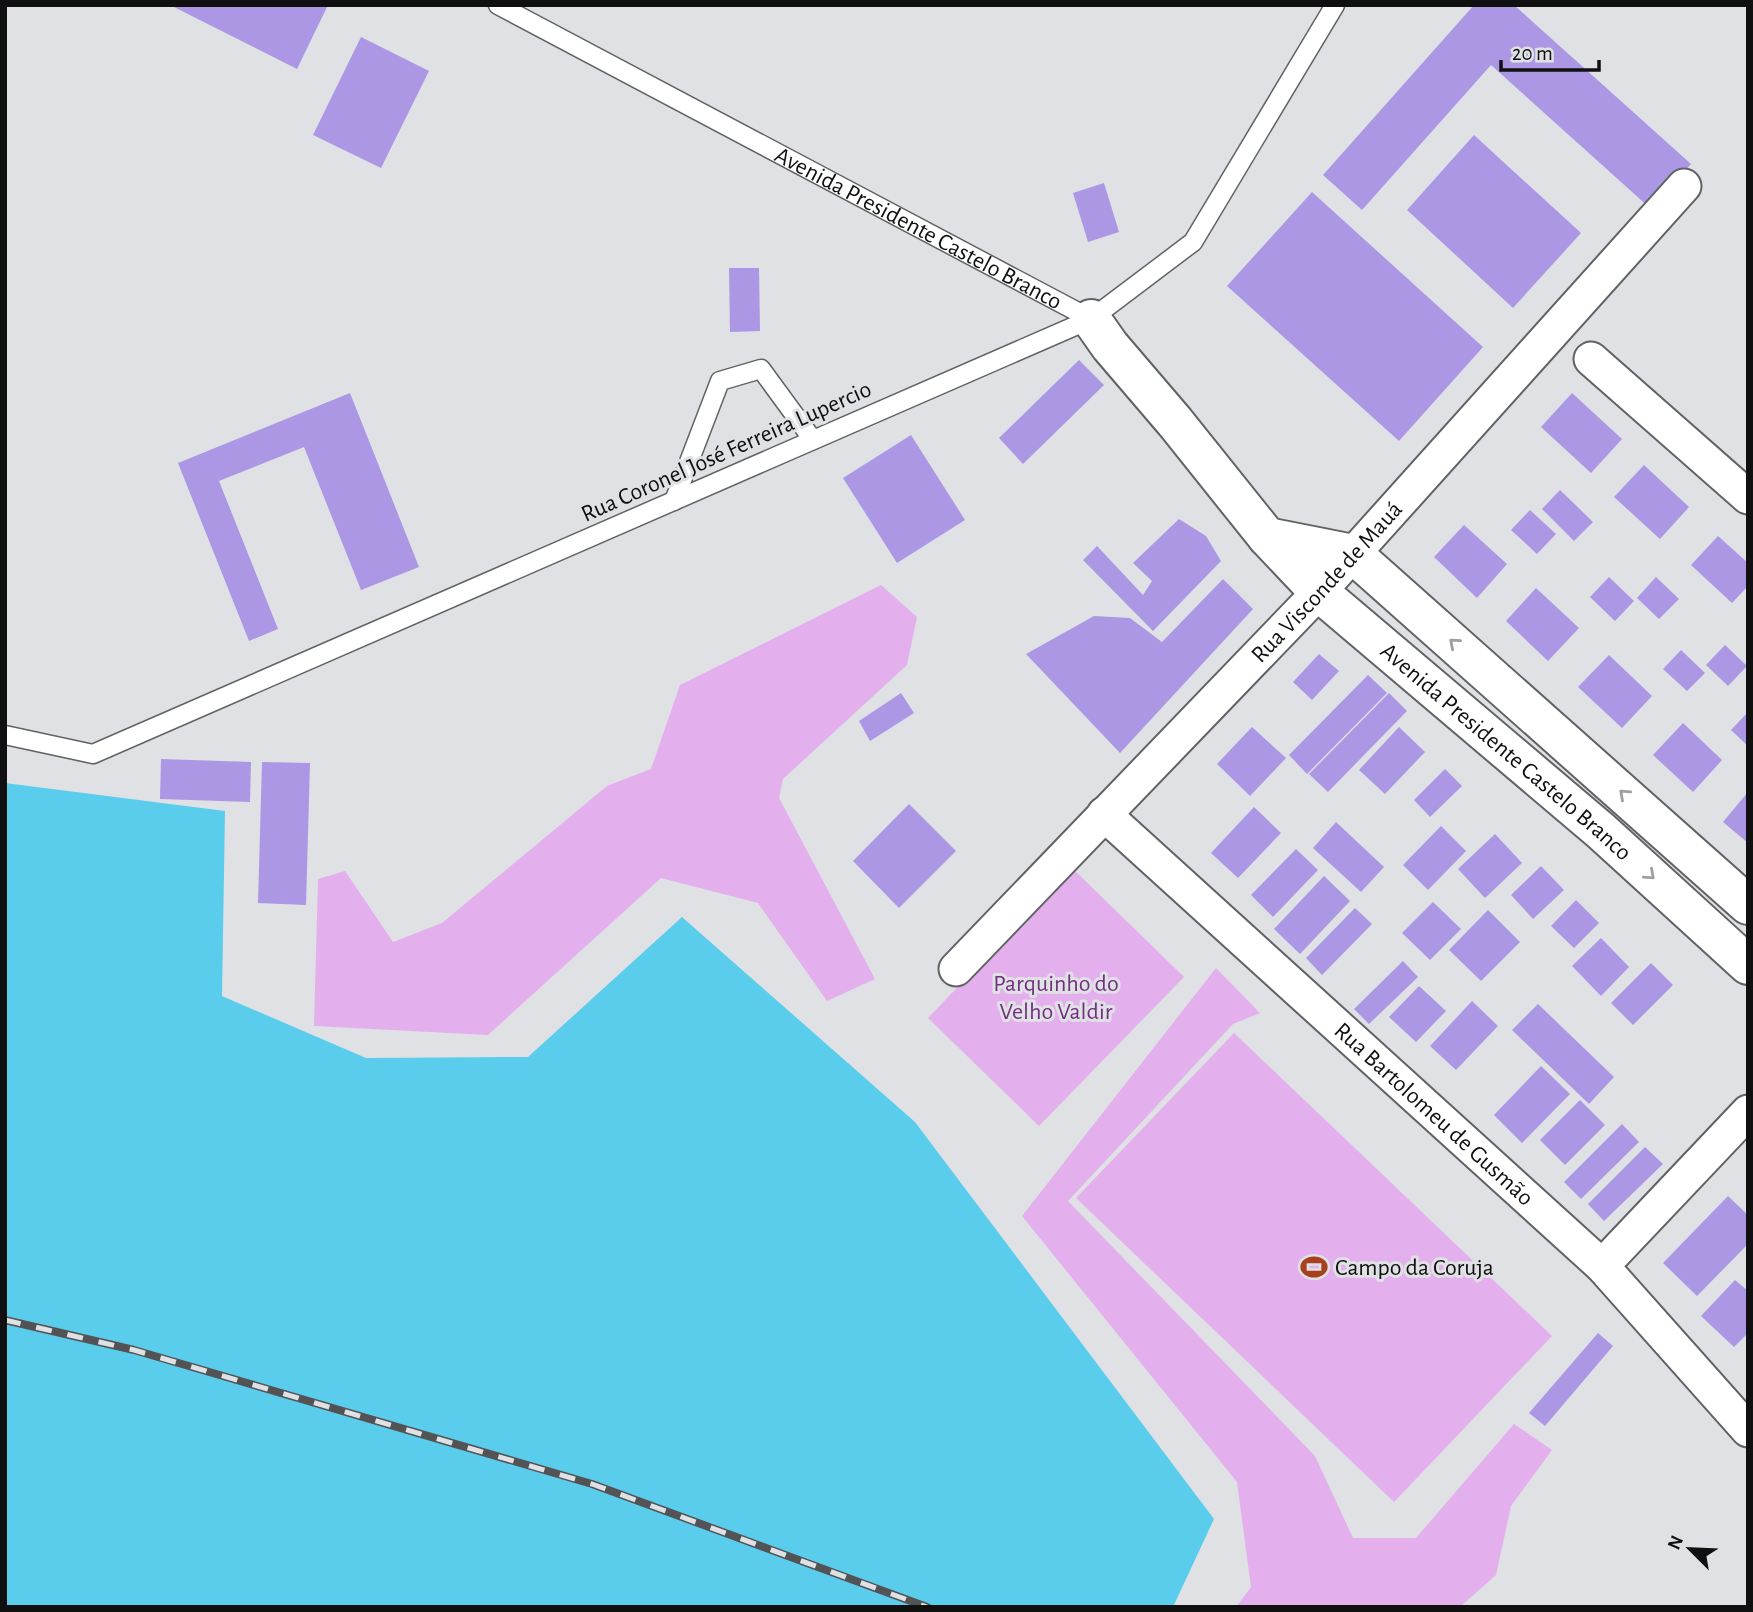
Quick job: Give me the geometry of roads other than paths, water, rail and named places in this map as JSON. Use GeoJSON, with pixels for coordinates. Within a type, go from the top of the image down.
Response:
{"type":"FeatureCollection","features":[{"type":"Feature","properties":{"kind":"street","name":"Rua Visconde de Mauá"},"geometry":{"type":"LineString","coordinates":[[956,969],[1319,592],[1685,186]]}},
{"type":"Feature","properties":{"kind":"street","name":"Avenida Presidente Castelo Branco"},"geometry":{"type":"LineString","coordinates":[[1091,319],[1110,346],[1267,537],[1319,592],[1601,831],[1748,965]]}},
{"type":"Feature","properties":{"kind":"street"},"geometry":{"type":"LineString","coordinates":[[1591,359],[1748,497]]}},
{"type":"Feature","properties":{"kind":"street"},"geometry":{"type":"LineString","coordinates":[[1267,537],[1353,554]]}},
{"type":"Feature","properties":{"kind":"street","name":"Avenida Presidente Castelo Branco"},"geometry":{"type":"LineString","coordinates":[[1353,554],[1748,905]]}},
{"type":"Feature","properties":{"kind":"street","name":"Rua Bartolomeu de Gusmão"},"geometry":{"type":"LineString","coordinates":[[1104,814],[1602,1266],[1748,1430]]}},
{"type":"Feature","properties":{"kind":"street"},"geometry":{"type":"LineString","coordinates":[[1602,1266],[1748,1112]]}},
{"type":"Feature","properties":{"kind":"lane","name":"Avenida Presidente Castelo Branco"},"geometry":{"type":"LineString","coordinates":[[498,5],[1091,319]]}},
{"type":"Feature","properties":{"kind":"lane","name":"Rua Coronel José Ferreira Lupercio"},"geometry":{"type":"LineString","coordinates":[[5,735],[93,754],[1091,319],[1193,242],[1335,5]]}},
{"type":"Feature","properties":{"kind":"lane"},"geometry":{"type":"LineString","coordinates":[[674,500],[720,381],[761,369],[813,440]]}},
{"type":"Feature","properties":{"kind":"water"},"geometry":{"type":"Polygon","coordinates":[[[5,783],[225,811],[222,996],[366,1058],[528,1057],[682,917],[915,1122],[1214,1519],[1173,1607],[5,1607],[5,783]]]}},
{"type":"Feature","properties":{"kind":"railway"},"geometry":{"type":"LineString","coordinates":[[5,1320],[134,1350],[592,1484],[927,1607]]}},
{"type":"Feature","properties":{"kind":"place","name":"Campo da Coruja"},"geometry":{"type":"Point","coordinates":[1314,1267]}},
{"type":"Feature","properties":{"kind":"park label","name":"Parquinho do Velho Valdir"},"geometry":{"type":"Point","coordinates":[1056,997]}}]}
